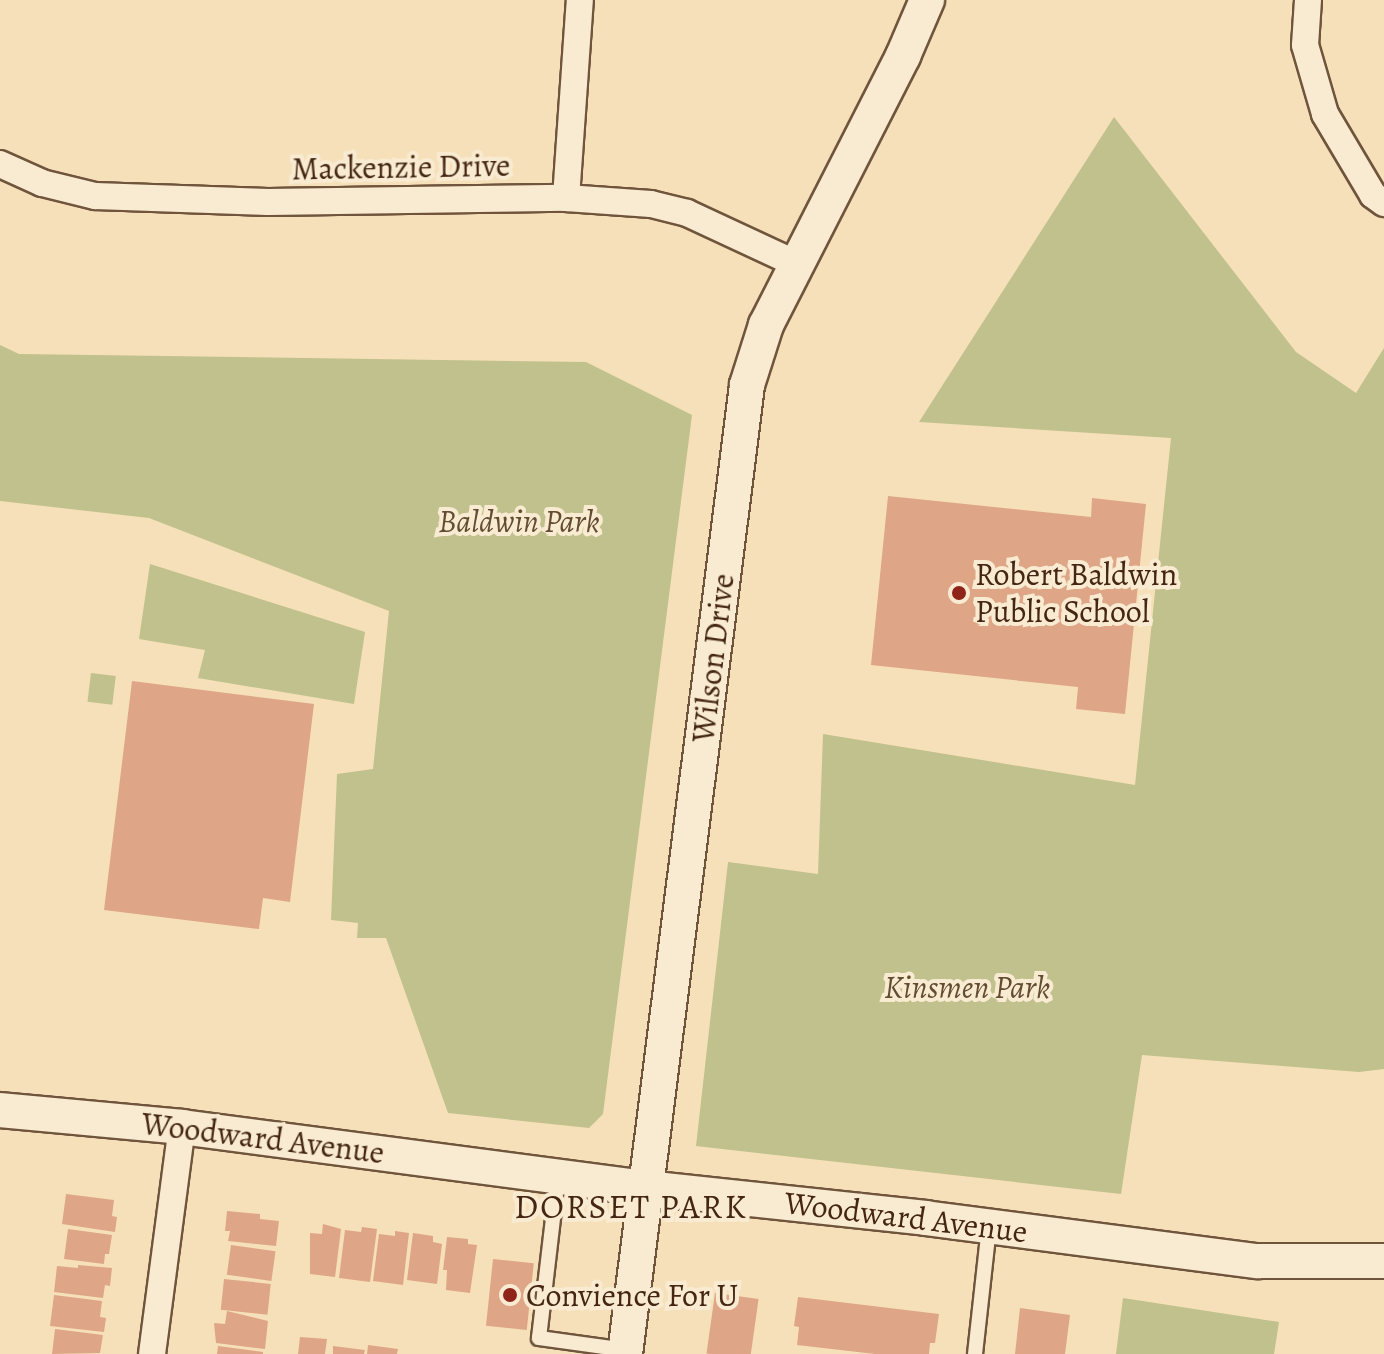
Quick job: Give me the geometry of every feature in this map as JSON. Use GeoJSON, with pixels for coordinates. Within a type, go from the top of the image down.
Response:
{"type":"FeatureCollection","features":[{"type":"Feature","properties":{"kind":"street"},"geometry":{"type":"LineString","coordinates":[[566,198],[580,0]]}},
{"type":"Feature","properties":{"kind":"street","name":"Wilson Drive"},"geometry":{"type":"LineString","coordinates":[[625,1352],[747,385],[766,325],[903,56],[927,0]]}},
{"type":"Feature","properties":{"kind":"street"},"geometry":{"type":"LineString","coordinates":[[1308,0],[1305,45],[1325,114],[1373,195],[1384,203]]}},
{"type":"Feature","properties":{"kind":"street","name":"Mackenzie Drive"},"geometry":{"type":"LineString","coordinates":[[0,164],[42,183],[95,196],[268,202],[566,198],[651,204],[687,213],[797,264]]}},
{"type":"Feature","properties":{"kind":"street","name":"Woodward Avenue"},"geometry":{"type":"LineString","coordinates":[[0,1110],[182,1127],[646,1188],[1258,1261],[1384,1261]]}},
{"type":"Feature","properties":{"kind":"street"},"geometry":{"type":"LineString","coordinates":[[152,1354],[182,1127]]}},
{"type":"Feature","properties":{"kind":"lane"},"geometry":{"type":"LineString","coordinates":[[558,1176],[539,1338],[625,1352]]}},
{"type":"Feature","properties":{"kind":"lane"},"geometry":{"type":"LineString","coordinates":[[975,1354],[989,1227]]}},
{"type":"Feature","properties":{"kind":"green space","name":"Kinsmen Park"},"geometry":{"type":"Polygon","coordinates":[[[1114,117],[1296,352],[1356,393],[1384,348],[1384,1069],[1359,1072],[1142,1055],[1121,1194],[696,1146],[728,862],[818,874],[823,734],[1135,785],[1171,438],[919,422],[1114,117]]]}},
{"type":"Feature","properties":{"kind":"green space","name":"Baldwin Park"},"geometry":{"type":"Polygon","coordinates":[[[0,345],[19,354],[586,362],[692,415],[603,1114],[589,1128],[448,1113],[386,938],[357,938],[358,923],[331,920],[337,774],[373,769],[389,611],[149,518],[0,501],[0,345]]]}},
{"type":"Feature","properties":{"kind":"green space"},"geometry":{"type":"Polygon","coordinates":[[[150,564],[365,632],[354,704],[198,678],[205,650],[139,639],[150,564]]]}},
{"type":"Feature","properties":{"kind":"green space"},"geometry":{"type":"Polygon","coordinates":[[[91,673],[116,676],[112,705],[87,702],[91,673]]]}},
{"type":"Feature","properties":{"kind":"green space"},"geometry":{"type":"Polygon","coordinates":[[[1123,1298],[1279,1322],[1274,1354],[1116,1354],[1123,1298]]]}},
{"type":"Feature","properties":{"kind":"building"},"geometry":{"type":"Polygon","coordinates":[[[888,496],[1091,517],[1092,498],[1146,504],[1125,714],[1076,709],[1078,687],[871,665],[888,496]]]}},
{"type":"Feature","properties":{"kind":"building"},"geometry":{"type":"Polygon","coordinates":[[[132,681],[314,704],[290,902],[263,898],[259,929],[104,910],[132,681]]]}},
{"type":"Feature","properties":{"kind":"building"},"geometry":{"type":"Polygon","coordinates":[[[66,1194],[114,1200],[112,1216],[117,1217],[115,1232],[62,1224],[66,1194]]]}},
{"type":"Feature","properties":{"kind":"building"},"geometry":{"type":"Polygon","coordinates":[[[227,1211],[260,1214],[260,1219],[279,1221],[276,1246],[228,1241],[230,1231],[225,1231],[227,1211]]]}},
{"type":"Feature","properties":{"kind":"building"},"geometry":{"type":"Polygon","coordinates":[[[323,1224],[341,1229],[335,1277],[310,1274],[310,1233],[322,1234],[323,1224]]]}},
{"type":"Feature","properties":{"kind":"building"},"geometry":{"type":"Polygon","coordinates":[[[362,1227],[377,1229],[370,1282],[339,1278],[345,1230],[361,1232],[362,1227]]]}},
{"type":"Feature","properties":{"kind":"building"},"geometry":{"type":"Polygon","coordinates":[[[68,1229],[112,1235],[104,1264],[64,1259],[68,1229]]]}},
{"type":"Feature","properties":{"kind":"building"},"geometry":{"type":"Polygon","coordinates":[[[395,1231],[409,1233],[403,1285],[373,1281],[379,1234],[395,1236],[395,1231]]]}},
{"type":"Feature","properties":{"kind":"building"},"geometry":{"type":"Polygon","coordinates":[[[413,1233],[433,1236],[433,1242],[442,1244],[437,1284],[407,1280],[413,1233]]]}},
{"type":"Feature","properties":{"kind":"building"},"geometry":{"type":"Polygon","coordinates":[[[447,1237],[468,1239],[468,1244],[477,1245],[470,1293],[446,1290],[447,1270],[443,1270],[447,1237]]]}},
{"type":"Feature","properties":{"kind":"building"},"geometry":{"type":"Polygon","coordinates":[[[231,1245],[276,1251],[271,1281],[227,1275],[231,1245]]]}},
{"type":"Feature","properties":{"kind":"building","name":"Convience For U"},"geometry":{"type":"Polygon","coordinates":[[[493,1259],[534,1263],[527,1330],[486,1326],[493,1259]]]}},
{"type":"Feature","properties":{"kind":"building"},"geometry":{"type":"Polygon","coordinates":[[[78,1265],[112,1268],[110,1286],[105,1285],[103,1298],[54,1292],[57,1266],[78,1268],[78,1265]]]}},
{"type":"Feature","properties":{"kind":"building"},"geometry":{"type":"Polygon","coordinates":[[[224,1279],[271,1284],[268,1315],[221,1310],[224,1279]]]}},
{"type":"Feature","properties":{"kind":"building"},"geometry":{"type":"Polygon","coordinates":[[[715,1293],[759,1299],[751,1354],[707,1353],[715,1293]]]}},
{"type":"Feature","properties":{"kind":"building"},"geometry":{"type":"Polygon","coordinates":[[[54,1295],[102,1301],[100,1317],[106,1318],[104,1332],[50,1326],[54,1295]]]}},
{"type":"Feature","properties":{"kind":"building"},"geometry":{"type":"Polygon","coordinates":[[[798,1297],[939,1314],[935,1343],[930,1343],[929,1354],[875,1354],[797,1345],[799,1327],[794,1326],[798,1297]]]}},
{"type":"Feature","properties":{"kind":"building"},"geometry":{"type":"Polygon","coordinates":[[[1020,1308],[1070,1315],[1065,1354],[1015,1354],[1020,1308]]]}},
{"type":"Feature","properties":{"kind":"building"},"geometry":{"type":"Polygon","coordinates":[[[227,1311],[268,1321],[265,1349],[216,1343],[214,1323],[225,1324],[227,1311]]]}},
{"type":"Feature","properties":{"kind":"building"},"geometry":{"type":"Polygon","coordinates":[[[55,1329],[103,1335],[100,1353],[52,1354],[55,1329]]]}},
{"type":"Feature","properties":{"kind":"building"},"geometry":{"type":"Polygon","coordinates":[[[300,1337],[327,1339],[325,1354],[298,1354],[300,1337]]]}},
{"type":"Feature","properties":{"kind":"building"},"geometry":{"type":"Polygon","coordinates":[[[368,1345],[398,1349],[397,1354],[367,1354],[368,1345]]]}},
{"type":"Feature","properties":{"kind":"building"},"geometry":{"type":"Polygon","coordinates":[[[218,1346],[263,1352],[263,1354],[217,1354],[218,1346]]]}},
{"type":"Feature","properties":{"kind":"building"},"geometry":{"type":"Polygon","coordinates":[[[333,1346],[365,1350],[364,1354],[333,1354],[333,1346]]]}},
{"type":"Feature","properties":{"kind":"place","name":"Robert Baldwin Public School"},"geometry":{"type":"Point","coordinates":[959,593]}},
{"type":"Feature","properties":{"kind":"place","name":"Convience For U"},"geometry":{"type":"Point","coordinates":[510,1295]}},
{"type":"Feature","properties":{"kind":"district","name":"DORSET PARK"},"geometry":{"type":"Point","coordinates":[631,1207]}}]}
